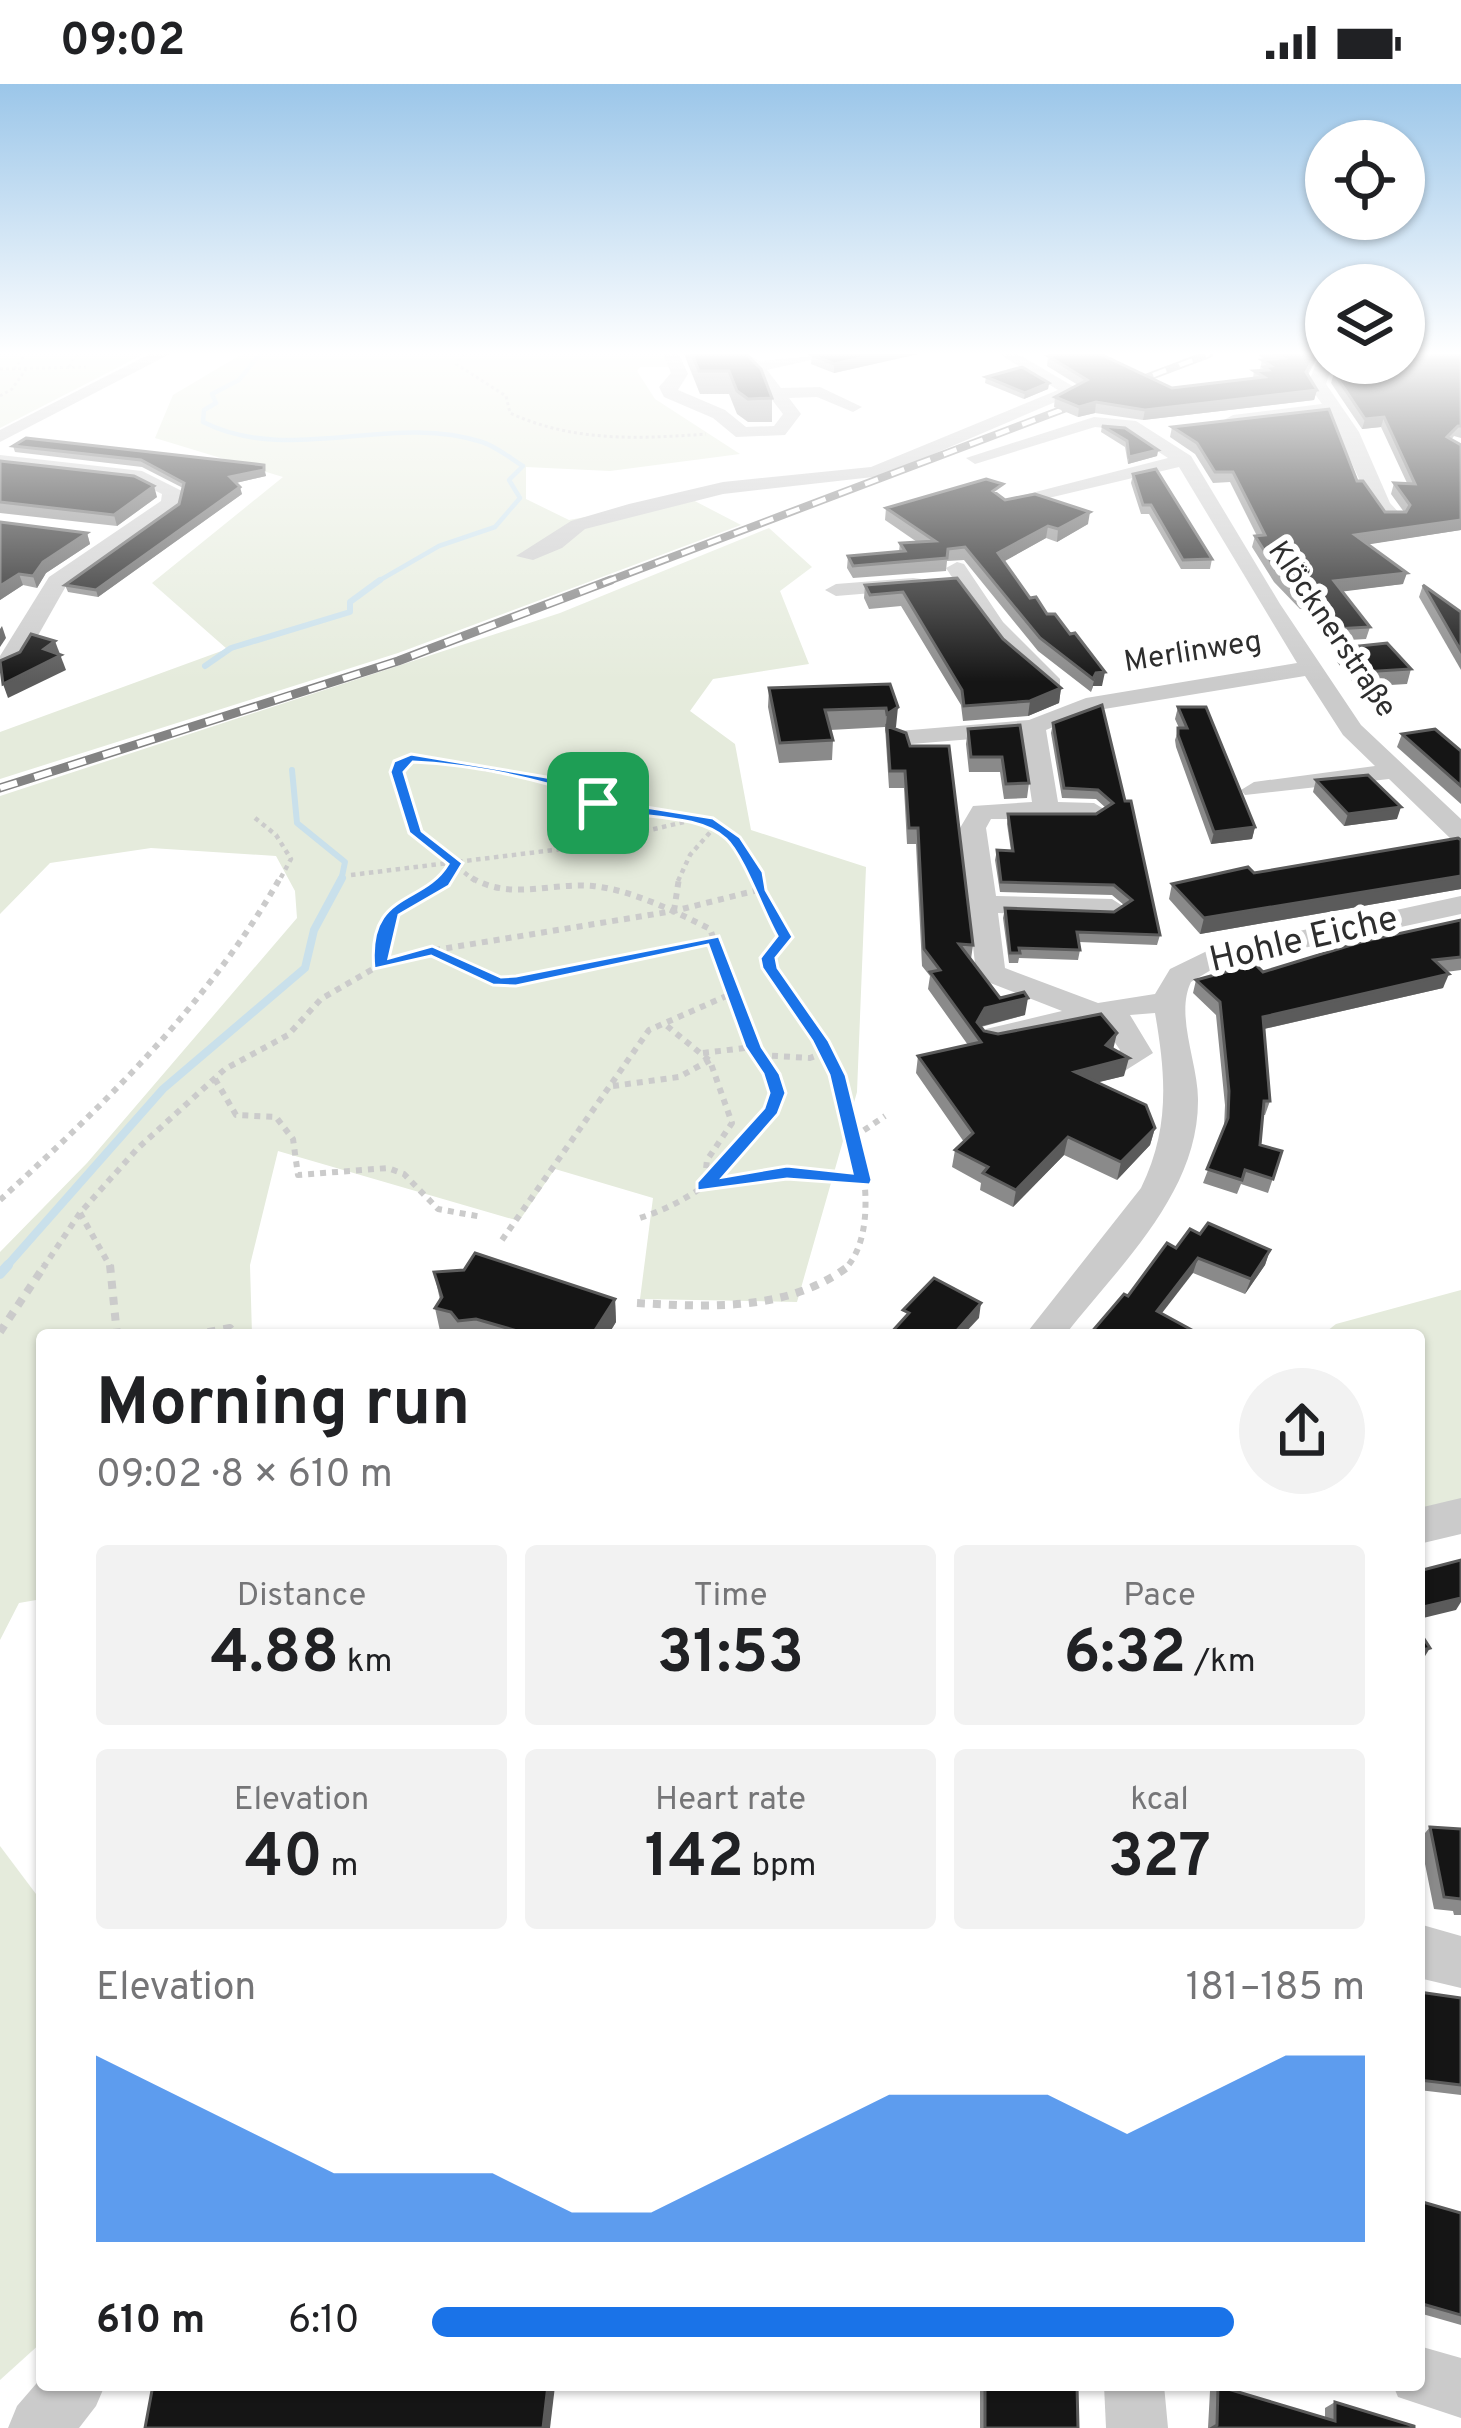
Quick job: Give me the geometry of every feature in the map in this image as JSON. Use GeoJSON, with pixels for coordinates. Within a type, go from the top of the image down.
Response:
{"type":"FeatureCollection","features":[{"type":"Feature","properties":{"kind":"street"},"geometry":{"type":"LineString","coordinates":[[0,666],[15,657],[26,618],[58,582],[171,503],[172,491],[161,482],[21,463]]}},
{"type":"Feature","properties":{"kind":"street"},"geometry":{"type":"LineString","coordinates":[[526,556],[555,544],[578,524],[636,508],[723,488],[875,472],[896,463]]}},
{"type":"Feature","properties":{"kind":"street"},"geometry":{"type":"LineString","coordinates":[[1006,502],[1170,463]]}},
{"type":"Feature","properties":{"kind":"street","name":"Klöcknerstraße"},"geometry":{"type":"LineString","coordinates":[[1186,463],[1352,730],[1461,833]]}},
{"type":"Feature","properties":{"kind":"street"},"geometry":{"type":"LineString","coordinates":[[1363,463],[1381,505],[1392,516]]}},
{"type":"Feature","properties":{"kind":"street"},"geometry":{"type":"LineString","coordinates":[[80,532],[120,537]]}},
{"type":"Feature","properties":{"kind":"street","name":"Merlinweg"},"geometry":{"type":"LineString","coordinates":[[836,590],[960,574],[995,626],[1039,675],[1086,705]]}},
{"type":"Feature","properties":{"kind":"street","name":"Merlinweg"},"geometry":{"type":"LineString","coordinates":[[899,738],[1033,727],[1086,705],[1337,651]]}},
{"type":"Feature","properties":{"kind":"street"},"geometry":{"type":"LineString","coordinates":[[1033,727],[1046,809]]}},
{"type":"Feature","properties":{"kind":"street","name":"Klöcknerstraße"},"geometry":{"type":"LineString","coordinates":[[1254,790],[1393,771]]}},
{"type":"Feature","properties":{"kind":"street"},"geometry":{"type":"LineString","coordinates":[[1094,811],[982,812],[973,828],[991,973],[1101,1011],[1136,1043],[1137,1053],[1123,1062]]}},
{"type":"Feature","properties":{"kind":"street"},"geometry":{"type":"LineString","coordinates":[[982,904],[1112,908]]}},
{"type":"Feature","properties":{"kind":"street","name":"Hohle Eiche"},"geometry":{"type":"LineString","coordinates":[[1049,1329],[1156,1194],[1169,1169],[1186,1107],[1169,1003],[1171,986],[1180,972],[1207,961],[1461,905]]}},
{"type":"Feature","properties":{"kind":"street","name":"Hohle Eiche"},"geometry":{"type":"LineString","coordinates":[[994,1037],[1101,1011],[1169,1003]]}},
{"type":"Feature","properties":{"kind":"street"},"geometry":{"type":"LineString","coordinates":[[1425,1525],[1461,1516]]}},
{"type":"Feature","properties":{"kind":"street"},"geometry":{"type":"LineString","coordinates":[[1425,1953],[1461,1962]]}},
{"type":"Feature","properties":{"kind":"street"},"geometry":{"type":"LineString","coordinates":[[1425,2378],[1461,2388]]}},
{"type":"Feature","properties":{"kind":"street"},"geometry":{"type":"LineString","coordinates":[[39,2428],[70,2391]]}},
{"type":"Feature","properties":{"kind":"street"},"geometry":{"type":"LineString","coordinates":[[1134,2391],[1137,2428]]}},
{"type":"Feature","properties":{"kind":"path"},"geometry":{"type":"LineString","coordinates":[[637,1303],[719,1308],[786,1297],[829,1280],[855,1262],[865,1240],[869,1211],[863,1180],[826,1052],[770,968],[768,958],[785,937],[733,837],[713,829],[708,821],[619,809],[558,783],[432,759],[411,758],[399,764],[397,772],[416,833],[477,883],[501,890],[593,886],[702,922],[713,939],[777,1093],[772,1110],[704,1187],[685,1202],[640,1218]]}},
{"type":"Feature","properties":{"kind":"path"},"geometry":{"type":"LineString","coordinates":[[0,1200],[80,1128],[190,1007],[262,914],[291,859],[276,836],[255,818]]}},
{"type":"Feature","properties":{"kind":"path"},"geometry":{"type":"LineString","coordinates":[[351,875],[578,848],[694,820]]}},
{"type":"Feature","properties":{"kind":"path"},"geometry":{"type":"LineString","coordinates":[[674,911],[676,884],[702,838],[713,829]]}},
{"type":"Feature","properties":{"kind":"path"},"geometry":{"type":"LineString","coordinates":[[380,965],[392,913],[444,883],[456,863]]}},
{"type":"Feature","properties":{"kind":"path"},"geometry":{"type":"LineString","coordinates":[[0,1332],[80,1213],[137,1149],[215,1079],[288,1034],[321,999],[380,965],[432,951],[674,911],[758,890]]}},
{"type":"Feature","properties":{"kind":"path"},"geometry":{"type":"LineString","coordinates":[[432,951],[499,982],[713,939]]}},
{"type":"Feature","properties":{"kind":"path"},"geometry":{"type":"LineString","coordinates":[[502,1240],[649,1030],[668,1026],[705,1003],[733,993]]}},
{"type":"Feature","properties":{"kind":"path"},"geometry":{"type":"LineString","coordinates":[[668,1026],[677,1040],[710,1060],[731,1123],[726,1137],[705,1158],[700,1170],[704,1187]]}},
{"type":"Feature","properties":{"kind":"path"},"geometry":{"type":"LineString","coordinates":[[702,1053],[756,1051],[810,1058],[826,1052]]}},
{"type":"Feature","properties":{"kind":"path"},"geometry":{"type":"LineString","coordinates":[[613,1085],[679,1077],[710,1060]]}},
{"type":"Feature","properties":{"kind":"path"},"geometry":{"type":"LineString","coordinates":[[215,1079],[233,1117],[240,1121],[276,1117],[293,1139],[298,1174],[304,1178],[388,1168],[404,1174],[438,1209],[482,1217]]}},
{"type":"Feature","properties":{"kind":"path"},"geometry":{"type":"LineString","coordinates":[[854,1137],[884,1116]]}},
{"type":"Feature","properties":{"kind":"path"},"geometry":{"type":"LineString","coordinates":[[704,1187],[787,1173],[863,1180]]}},
{"type":"Feature","properties":{"kind":"path"},"geometry":{"type":"LineString","coordinates":[[80,1213],[112,1268],[117,1329]]}},
{"type":"Feature","properties":{"kind":"green space"},"geometry":{"type":"Polygon","coordinates":[[[238,463],[668,463],[610,471],[526,467],[526,499],[569,520],[689,498],[741,525],[398,653],[0,779],[0,732],[227,649],[152,583],[283,477],[238,463]]]}},
{"type":"Feature","properties":{"kind":"green space"},"geometry":{"type":"Polygon","coordinates":[[[769,528],[812,567],[780,591],[809,664],[713,679],[690,711],[735,744],[751,830],[866,867],[857,1092],[797,1302],[640,1299],[653,1198],[555,1169],[519,1221],[278,1151],[250,1265],[252,1329],[36,1329],[36,1600],[19,1603],[0,1640],[0,1252],[87,1163],[297,918],[295,891],[276,856],[151,848],[50,863],[0,914],[0,796],[560,613],[769,528]]]}},
{"type":"Feature","properties":{"kind":"green space"},"geometry":{"type":"Polygon","coordinates":[[[1461,1290],[1461,1507],[1425,1515],[1425,1329],[1330,1329],[1461,1290]]]}},
{"type":"Feature","properties":{"kind":"green space"},"geometry":{"type":"Polygon","coordinates":[[[0,1846],[36,1894],[36,2347],[0,2380],[0,1846]]]}},
{"type":"Feature","properties":{"kind":"building"},"geometry":{"type":"Polygon","coordinates":[[[0,463],[134,476],[154,486],[114,515],[0,502],[0,463]]]}},
{"type":"Feature","properties":{"kind":"building"},"geometry":{"type":"Polygon","coordinates":[[[147,463],[264,465],[264,470],[230,477],[240,487],[96,590],[65,585],[179,504],[184,483],[147,463]]]}},
{"type":"Feature","properties":{"kind":"building"},"geometry":{"type":"Polygon","coordinates":[[[1210,463],[1350,463],[1357,481],[1363,481],[1385,512],[1406,512],[1410,505],[1394,483],[1415,484],[1405,463],[1461,463],[1461,520],[1355,535],[1407,573],[1334,581],[1370,627],[1335,629],[1311,597],[1303,597],[1277,571],[1255,536],[1265,535],[1233,472],[1215,472],[1210,463]]]}},
{"type":"Feature","properties":{"kind":"building"},"geometry":{"type":"Polygon","coordinates":[[[1156,469],[1212,559],[1183,560],[1151,505],[1143,505],[1133,474],[1156,469]]]}},
{"type":"Feature","properties":{"kind":"building"},"geometry":{"type":"Polygon","coordinates":[[[986,479],[1003,484],[993,491],[1005,500],[1035,494],[1090,512],[1058,529],[1048,526],[998,553],[1030,598],[1036,597],[1047,614],[1055,614],[1070,634],[1075,633],[1105,672],[1096,673],[1093,679],[1040,638],[965,547],[948,549],[947,558],[853,566],[848,556],[905,551],[900,543],[935,541],[886,508],[986,479]]]}},
{"type":"Feature","properties":{"kind":"building"},"geometry":{"type":"Polygon","coordinates":[[[0,522],[87,533],[43,562],[33,576],[19,574],[0,586],[0,522]]]}},
{"type":"Feature","properties":{"kind":"building"},"geometry":{"type":"Polygon","coordinates":[[[957,578],[1003,639],[1061,688],[1030,701],[964,706],[962,690],[903,592],[870,595],[865,585],[957,578]]]}},
{"type":"Feature","properties":{"kind":"building"},"geometry":{"type":"Polygon","coordinates":[[[1423,585],[1461,612],[1461,651],[1423,585]]]}},
{"type":"Feature","properties":{"kind":"building"},"geometry":{"type":"Polygon","coordinates":[[[31,634],[55,641],[44,649],[61,655],[3,684],[0,661],[20,652],[31,634]]]}},
{"type":"Feature","properties":{"kind":"building"},"geometry":{"type":"Polygon","coordinates":[[[1387,643],[1411,669],[1362,672],[1341,648],[1387,643]]]}},
{"type":"Feature","properties":{"kind":"building"},"geometry":{"type":"Polygon","coordinates":[[[890,684],[898,707],[887,714],[886,708],[825,710],[833,740],[780,743],[769,688],[890,684]]]}},
{"type":"Feature","properties":{"kind":"building"},"geometry":{"type":"Polygon","coordinates":[[[1102,705],[1125,801],[1131,801],[1160,935],[1077,932],[1080,950],[1019,948],[1020,953],[1010,953],[1005,908],[1114,912],[1132,900],[1114,885],[1001,882],[997,850],[1013,851],[1008,814],[1096,814],[1113,803],[1098,790],[1064,788],[1053,723],[1102,705]]]}},
{"type":"Feature","properties":{"kind":"building"},"geometry":{"type":"Polygon","coordinates":[[[1178,707],[1206,707],[1255,827],[1214,832],[1178,735],[1178,728],[1187,728],[1178,707]]]}},
{"type":"Feature","properties":{"kind":"building"},"geometry":{"type":"Polygon","coordinates":[[[1020,725],[1029,783],[1006,784],[1002,757],[971,757],[968,729],[1020,725]]]}},
{"type":"Feature","properties":{"kind":"building"},"geometry":{"type":"Polygon","coordinates":[[[887,726],[906,733],[910,746],[949,746],[973,945],[959,944],[1000,998],[1024,992],[1028,998],[985,1008],[977,1022],[984,1031],[998,1034],[1101,1014],[1117,1033],[1106,1045],[1129,1058],[1075,1072],[1146,1105],[1155,1128],[1121,1162],[1068,1137],[1016,1190],[983,1173],[988,1167],[955,1150],[973,1133],[918,1056],[981,1042],[930,972],[940,970],[924,949],[918,828],[909,828],[905,771],[890,771],[887,726]]]}},
{"type":"Feature","properties":{"kind":"building"},"geometry":{"type":"Polygon","coordinates":[[[1435,729],[1461,751],[1461,786],[1402,734],[1435,729]]]}},
{"type":"Feature","properties":{"kind":"building"},"geometry":{"type":"Polygon","coordinates":[[[1368,775],[1401,807],[1348,814],[1316,780],[1368,775]]]}},
{"type":"Feature","properties":{"kind":"building"},"geometry":{"type":"Polygon","coordinates":[[[1458,838],[1461,876],[1204,918],[1172,884],[1248,867],[1254,873],[1458,838]]]}},
{"type":"Feature","properties":{"kind":"building"},"geometry":{"type":"Polygon","coordinates":[[[1461,920],[1461,957],[1434,960],[1449,974],[1263,1017],[1270,1101],[1264,1101],[1260,1145],[1282,1151],[1273,1179],[1245,1170],[1242,1180],[1207,1169],[1228,1118],[1229,1091],[1220,1002],[1196,980],[1255,964],[1263,972],[1361,942],[1461,920]]]}},
{"type":"Feature","properties":{"kind":"building"},"geometry":{"type":"Polygon","coordinates":[[[1208,1223],[1270,1250],[1251,1279],[1198,1258],[1157,1311],[1190,1329],[1094,1329],[1124,1294],[1128,1296],[1167,1243],[1176,1248],[1190,1229],[1200,1234],[1208,1223]]]}},
{"type":"Feature","properties":{"kind":"building"},"geometry":{"type":"Polygon","coordinates":[[[475,1253],[615,1299],[596,1329],[510,1329],[476,1319],[458,1321],[451,1312],[435,1308],[442,1297],[434,1272],[464,1270],[475,1253]]]}},
{"type":"Feature","properties":{"kind":"building"},"geometry":{"type":"Polygon","coordinates":[[[934,1278],[981,1303],[958,1329],[894,1329],[909,1313],[903,1310],[934,1278]]]}},
{"type":"Feature","properties":{"kind":"building"},"geometry":{"type":"Polygon","coordinates":[[[1461,1560],[1461,1598],[1425,1607],[1425,1569],[1461,1560]]]}},
{"type":"Feature","properties":{"kind":"building"},"geometry":{"type":"Polygon","coordinates":[[[1430,1827],[1461,1829],[1461,1899],[1444,1897],[1430,1827]]]}},
{"type":"Feature","properties":{"kind":"building"},"geometry":{"type":"Polygon","coordinates":[[[1425,1993],[1461,1998],[1461,2085],[1425,2081],[1425,1993]]]}},
{"type":"Feature","properties":{"kind":"building"},"geometry":{"type":"Polygon","coordinates":[[[1425,2203],[1461,2213],[1461,2315],[1425,2305],[1425,2203]]]}},
{"type":"Feature","properties":{"kind":"building"},"geometry":{"type":"Polygon","coordinates":[[[152,2391],[547,2391],[543,2428],[145,2428],[152,2391]]]}},
{"type":"Feature","properties":{"kind":"building"},"geometry":{"type":"Polygon","coordinates":[[[985,2391],[1077,2391],[1078,2428],[985,2428],[985,2391]]]}},
{"type":"Feature","properties":{"kind":"building"},"geometry":{"type":"Polygon","coordinates":[[[1218,2391],[1235,2391],[1335,2421],[1335,2402],[1414,2428],[1212,2428],[1217,2425],[1218,2391]]]}},
{"type":"Feature","properties":{"kind":"waterway"},"geometry":{"type":"LineString","coordinates":[[379,581],[439,546],[495,527],[520,498],[509,480],[523,466],[519,463]]}},
{"type":"Feature","properties":{"kind":"waterway"},"geometry":{"type":"LineString","coordinates":[[205,666],[231,648],[350,612],[350,602],[379,581]]}},
{"type":"Feature","properties":{"kind":"waterway"},"geometry":{"type":"LineString","coordinates":[[375,583],[379,581]]}},
{"type":"Feature","properties":{"kind":"waterway"},"geometry":{"type":"LineString","coordinates":[[292,770],[297,823],[345,862],[341,879]]}},
{"type":"Feature","properties":{"kind":"waterway"},"geometry":{"type":"LineString","coordinates":[[5,1268],[163,1089],[305,968],[314,930],[341,879]]}},
{"type":"Feature","properties":{"kind":"waterway"},"geometry":{"type":"LineString","coordinates":[[0,1274],[8,1265]]}},
{"type":"Feature","properties":{"kind":"railway"},"geometry":{"type":"LineString","coordinates":[[603,583],[920,463]]}},
{"type":"Feature","properties":{"kind":"railway"},"geometry":{"type":"LineString","coordinates":[[0,788],[398,661],[611,580]]}},
{"type":"Feature","properties":{"kind":"route"},"geometry":{"type":"LineString","coordinates":[[411,758],[432,759],[558,783],[598,803],[708,821],[713,829],[733,837],[785,937],[768,958],[770,968],[820,1041],[837,1075],[863,1180],[787,1173],[704,1187],[759,1127],[777,1093],[772,1074],[753,1047],[713,939],[516,981],[499,982],[432,951],[380,965],[392,913],[444,883],[456,863],[416,833],[397,772],[399,764],[411,758]]}}]}
